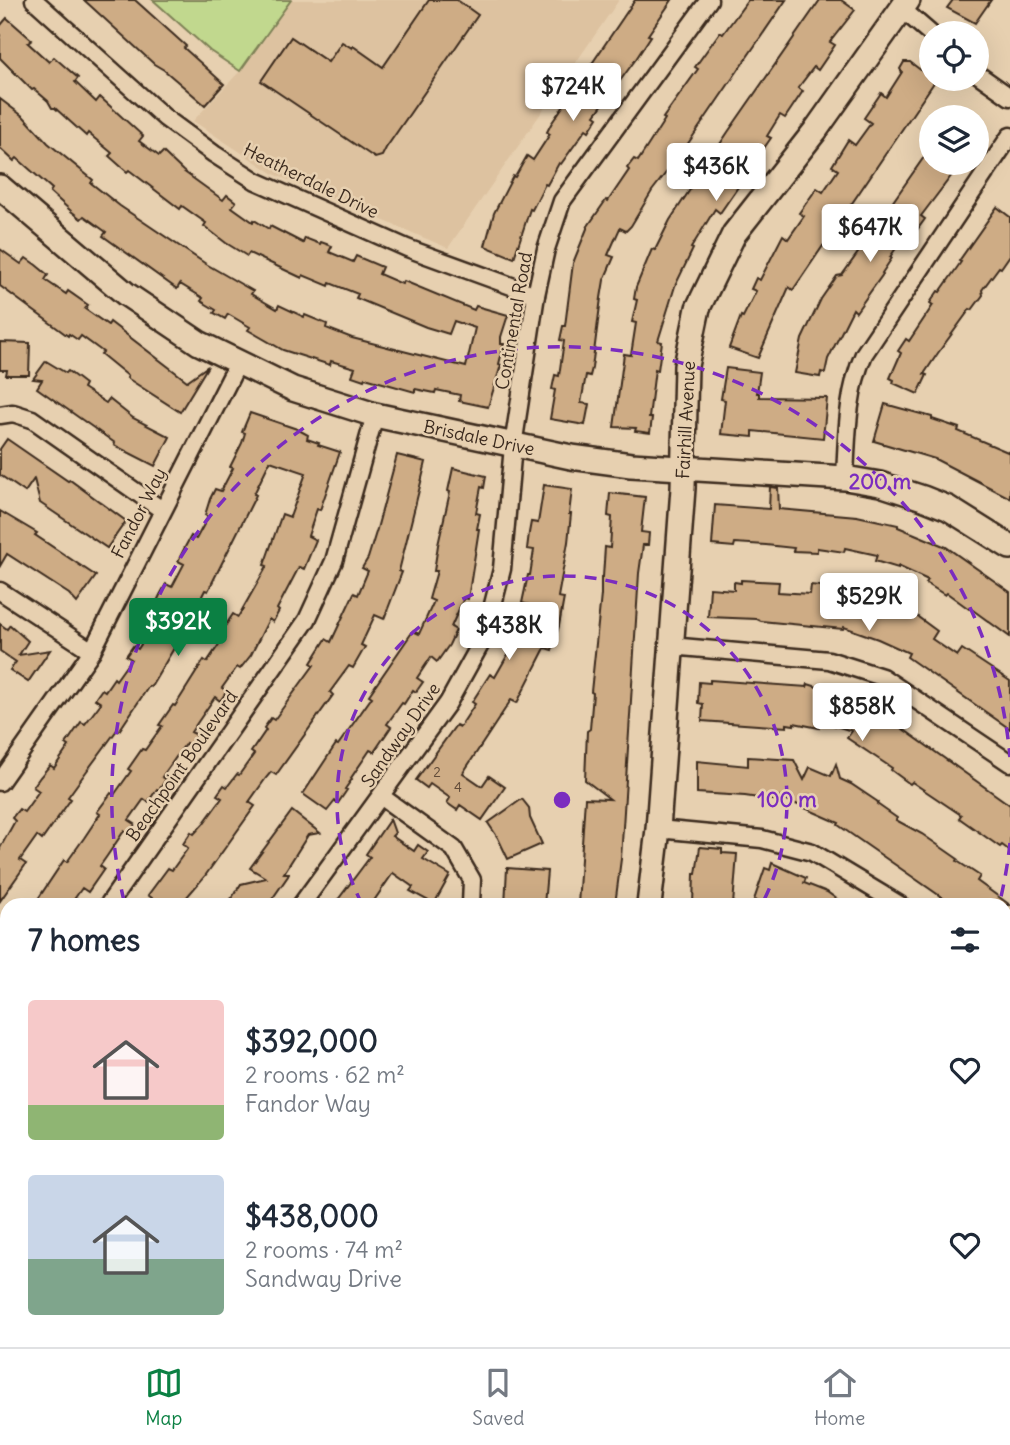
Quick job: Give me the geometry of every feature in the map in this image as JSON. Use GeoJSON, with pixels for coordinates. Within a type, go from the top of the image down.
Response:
{"type":"FeatureCollection","features":[{"type":"Feature","properties":{"kind":"street","name":"Heatherdale Drive"},"geometry":{"type":"LineString","coordinates":[[34,0],[164,118],[256,181],[407,248],[536,295]]}},
{"type":"Feature","properties":{"kind":"street","name":"Continental Road"},"geometry":{"type":"LineString","coordinates":[[513,446],[536,295],[546,249],[562,201],[709,0]]}},
{"type":"Feature","properties":{"kind":"street"},"geometry":{"type":"LineString","coordinates":[[901,3],[919,22]]}},
{"type":"Feature","properties":{"kind":"street","name":"Fairhill Avenue"},"geometry":{"type":"LineString","coordinates":[[650,898],[658,829],[684,468],[686,366],[698,308],[734,234],[815,131],[901,3]]}},
{"type":"Feature","properties":{"kind":"street"},"geometry":{"type":"LineString","coordinates":[[989,82],[1010,97]]}},
{"type":"Feature","properties":{"kind":"street"},"geometry":{"type":"LineString","coordinates":[[845,478],[849,405],[856,371],[864,354],[1010,136]]}},
{"type":"Feature","properties":{"kind":"street","name":"Brisdale Drive"},"geometry":{"type":"LineString","coordinates":[[0,187],[126,294],[199,343],[293,389],[375,415],[571,457],[631,465],[845,478],[895,488],[969,520],[1010,547]]}},
{"type":"Feature","properties":{"kind":"street","name":"Fandor Way"},"geometry":{"type":"LineString","coordinates":[[1,779],[92,651],[238,363]]}},
{"type":"Feature","properties":{"kind":"street"},"geometry":{"type":"LineString","coordinates":[[0,415],[13,413],[32,419],[162,510]]}},
{"type":"Feature","properties":{"kind":"street","name":"Beachpoint Boulevard"},"geometry":{"type":"LineString","coordinates":[[113,898],[307,620],[334,561],[375,415]]}},
{"type":"Feature","properties":{"kind":"street","name":"Sandway Drive"},"geometry":{"type":"LineString","coordinates":[[306,898],[448,703],[485,636],[502,569],[513,446]]}},
{"type":"Feature","properties":{"kind":"street"},"geometry":{"type":"LineString","coordinates":[[0,591],[92,651]]}},
{"type":"Feature","properties":{"kind":"street"},"geometry":{"type":"LineString","coordinates":[[670,646],[829,660],[882,677],[1010,763]]}},
{"type":"Feature","properties":{"kind":"street"},"geometry":{"type":"LineString","coordinates":[[382,797],[454,849],[472,880],[471,898]]}},
{"type":"Feature","properties":{"kind":"street"},"geometry":{"type":"LineString","coordinates":[[658,829],[762,839],[813,852],[889,898]]}},
{"type":"Feature","properties":{"kind":"shaded area"},"geometry":{"type":"Polygon","coordinates":[[[291,0],[619,0],[448,248],[274,174],[193,121],[240,71],[291,0]]]}},
{"type":"Feature","properties":{"kind":"green space"},"geometry":{"type":"Polygon","coordinates":[[[153,0],[291,0],[240,71],[210,51],[153,0]]]}},
{"type":"Feature","properties":{"kind":"building"},"geometry":{"type":"Polygon","coordinates":[[[84,0],[135,0],[224,84],[205,105],[154,64],[84,0]]]}},
{"type":"Feature","properties":{"kind":"building"},"geometry":{"type":"Polygon","coordinates":[[[429,0],[457,0],[478,15],[382,156],[375,158],[261,81],[291,37],[328,62],[342,42],[352,48],[353,46],[383,67],[429,0]]]}},
{"type":"Feature","properties":{"kind":"building"},"geometry":{"type":"Polygon","coordinates":[[[635,0],[672,0],[648,35],[651,36],[636,59],[595,115],[598,117],[589,131],[586,129],[561,164],[559,163],[547,185],[545,184],[532,210],[530,209],[514,258],[485,246],[494,213],[513,176],[515,177],[527,156],[533,160],[550,134],[547,132],[551,124],[635,0]]]}},
{"type":"Feature","properties":{"kind":"building"},"geometry":{"type":"Polygon","coordinates":[[[748,0],[786,0],[685,148],[652,191],[631,226],[626,231],[620,228],[608,255],[614,257],[604,280],[592,368],[590,376],[586,375],[581,403],[589,404],[585,425],[550,419],[555,390],[552,389],[555,375],[559,376],[564,341],[560,340],[565,326],[573,263],[588,226],[629,170],[627,168],[634,159],[638,161],[665,119],[663,118],[698,69],[695,67],[720,32],[723,34],[748,0]]]}},
{"type":"Feature","properties":{"kind":"building"},"geometry":{"type":"Polygon","coordinates":[[[820,0],[841,0],[855,10],[830,42],[835,45],[818,70],[814,67],[798,88],[803,91],[785,118],[780,115],[767,136],[771,138],[753,164],[745,159],[730,181],[738,187],[720,213],[715,209],[691,248],[693,249],[675,286],[658,341],[662,342],[658,370],[655,369],[649,418],[652,418],[650,433],[635,431],[636,428],[614,427],[624,354],[631,355],[636,323],[632,322],[637,300],[634,299],[636,287],[652,249],[655,250],[670,220],[728,132],[820,0]]]}},
{"type":"Feature","properties":{"kind":"building"},"geometry":{"type":"Polygon","coordinates":[[[953,0],[991,0],[976,21],[947,8],[953,0]]]}},
{"type":"Feature","properties":{"kind":"building"},"geometry":{"type":"Polygon","coordinates":[[[7,18],[32,40],[28,43],[49,62],[54,57],[78,78],[75,82],[96,102],[100,97],[143,136],[139,141],[159,156],[163,152],[183,171],[223,200],[227,195],[236,202],[232,207],[253,222],[254,220],[269,229],[270,226],[303,243],[305,238],[332,246],[329,252],[353,262],[356,256],[382,267],[379,274],[402,284],[404,281],[474,310],[476,306],[508,315],[501,337],[501,344],[504,344],[499,364],[501,365],[488,407],[459,401],[460,395],[436,390],[435,393],[415,389],[415,392],[365,378],[364,380],[352,376],[355,368],[331,361],[330,365],[283,350],[248,330],[250,327],[228,314],[225,319],[214,313],[216,310],[201,301],[203,298],[180,284],[177,289],[103,236],[106,232],[84,216],[81,219],[71,211],[50,192],[52,189],[17,158],[14,161],[0,148],[0,99],[24,117],[48,143],[93,180],[91,183],[120,206],[277,309],[279,305],[304,317],[305,315],[327,324],[326,328],[352,338],[466,367],[475,328],[454,321],[449,334],[426,327],[356,298],[358,294],[303,275],[302,278],[249,253],[247,256],[226,243],[204,226],[206,223],[182,206],[180,209],[129,170],[127,172],[109,156],[112,153],[52,108],[48,101],[32,90],[0,58],[0,26],[7,18]]]}},
{"type":"Feature","properties":{"kind":"building"},"geometry":{"type":"Polygon","coordinates":[[[904,62],[910,62],[919,69],[919,91],[928,91],[793,290],[789,287],[758,358],[729,348],[741,316],[743,317],[756,291],[751,289],[756,278],[760,280],[783,235],[788,239],[804,216],[799,213],[817,188],[823,192],[838,170],[832,166],[848,140],[855,145],[871,123],[864,118],[881,93],[886,97],[902,72],[900,69],[904,62]]]}},
{"type":"Feature","properties":{"kind":"building"},"geometry":{"type":"Polygon","coordinates":[[[919,164],[919,175],[952,175],[921,216],[925,219],[917,230],[915,229],[907,240],[903,238],[890,257],[892,258],[883,274],[856,312],[853,309],[828,359],[825,373],[821,372],[820,377],[795,373],[802,339],[821,299],[837,276],[842,275],[865,243],[870,229],[883,212],[885,213],[919,164]]]}},
{"type":"Feature","properties":{"kind":"building"},"geometry":{"type":"Polygon","coordinates":[[[997,207],[1010,217],[1010,255],[982,290],[983,295],[924,374],[927,375],[918,394],[893,383],[894,380],[890,378],[901,353],[898,351],[906,339],[909,341],[933,305],[930,303],[997,207]]]}},
{"type":"Feature","properties":{"kind":"building"},"geometry":{"type":"Polygon","coordinates":[[[0,249],[21,264],[26,258],[36,265],[48,275],[45,280],[88,305],[85,309],[108,325],[110,322],[187,381],[208,366],[180,412],[127,378],[128,376],[101,354],[103,352],[81,336],[78,340],[69,334],[68,336],[0,286],[0,249]]]}},
{"type":"Feature","properties":{"kind":"building"},"geometry":{"type":"Polygon","coordinates":[[[0,342],[30,343],[29,375],[6,375],[7,370],[0,370],[0,342]]]}},
{"type":"Feature","properties":{"kind":"building"},"geometry":{"type":"Polygon","coordinates":[[[46,361],[66,373],[68,371],[85,384],[83,388],[106,403],[109,399],[133,418],[170,437],[155,466],[114,445],[115,443],[37,388],[42,380],[33,379],[46,361]]]}},
{"type":"Feature","properties":{"kind":"building"},"geometry":{"type":"Polygon","coordinates":[[[726,368],[760,372],[757,393],[759,397],[827,398],[823,438],[753,431],[753,437],[721,434],[725,400],[721,399],[726,368]]]}},
{"type":"Feature","properties":{"kind":"building"},"geometry":{"type":"Polygon","coordinates":[[[885,404],[932,417],[1010,453],[1010,498],[935,459],[874,441],[885,404]]]}},
{"type":"Feature","properties":{"kind":"building"},"geometry":{"type":"Polygon","coordinates":[[[250,413],[297,429],[308,435],[307,439],[319,443],[318,445],[340,452],[308,536],[316,540],[304,569],[299,567],[273,622],[269,619],[251,655],[240,669],[237,667],[222,688],[227,691],[220,701],[215,697],[191,732],[197,735],[190,746],[186,743],[162,777],[166,779],[159,790],[157,789],[148,802],[144,799],[129,820],[135,824],[128,834],[124,831],[100,866],[104,869],[88,892],[82,888],[75,898],[39,898],[64,860],[67,862],[84,838],[100,814],[97,812],[111,793],[114,795],[131,771],[128,769],[162,726],[159,725],[173,705],[175,706],[204,660],[207,662],[224,637],[220,634],[233,614],[238,617],[267,566],[264,565],[282,514],[290,517],[306,473],[270,461],[208,591],[205,590],[192,616],[194,618],[183,640],[180,638],[151,687],[149,686],[119,731],[117,730],[68,797],[71,799],[42,840],[37,836],[20,860],[26,864],[0,898],[0,848],[15,821],[12,818],[19,809],[24,812],[39,791],[33,787],[50,765],[54,768],[81,722],[85,724],[101,703],[95,699],[114,678],[116,680],[131,659],[126,656],[133,646],[138,649],[147,635],[159,613],[153,610],[160,595],[166,584],[172,587],[184,564],[178,561],[185,547],[191,536],[196,539],[208,517],[205,515],[215,489],[221,491],[233,468],[230,467],[245,433],[242,432],[250,413]]]}},
{"type":"Feature","properties":{"kind":"building"},"geometry":{"type":"Polygon","coordinates":[[[7,439],[126,521],[107,548],[40,503],[34,479],[25,492],[0,475],[0,449],[7,439]]]}},
{"type":"Feature","properties":{"kind":"building"},"geometry":{"type":"Polygon","coordinates":[[[397,455],[426,462],[399,571],[402,572],[384,619],[375,615],[361,645],[365,647],[353,668],[349,666],[330,692],[333,695],[276,775],[271,772],[266,778],[249,802],[255,806],[205,876],[186,898],[152,898],[148,895],[168,868],[172,870],[188,848],[183,844],[191,832],[194,834],[203,824],[222,798],[217,795],[224,785],[227,787],[237,774],[239,775],[254,754],[251,752],[266,730],[264,728],[271,718],[274,720],[314,665],[311,663],[326,639],[331,642],[354,593],[358,595],[368,571],[362,568],[377,529],[397,455]]]}},
{"type":"Feature","properties":{"kind":"building"},"geometry":{"type":"Polygon","coordinates":[[[453,468],[486,476],[476,513],[480,514],[479,529],[468,599],[464,598],[451,627],[456,630],[449,645],[437,662],[431,657],[417,678],[423,682],[416,692],[413,690],[404,704],[402,703],[387,724],[391,727],[374,752],[370,750],[338,803],[335,801],[327,811],[303,794],[372,697],[369,695],[413,631],[419,634],[434,601],[429,599],[437,571],[434,571],[438,545],[453,468]]]}},
{"type":"Feature","properties":{"kind":"building"},"geometry":{"type":"Polygon","coordinates":[[[544,485],[572,489],[568,542],[558,597],[564,598],[559,626],[552,650],[545,648],[517,703],[511,700],[463,773],[482,786],[489,776],[505,787],[482,820],[460,805],[457,810],[447,803],[450,798],[430,784],[427,788],[416,780],[456,725],[460,727],[490,674],[495,677],[511,649],[517,628],[524,630],[529,605],[522,603],[534,550],[527,549],[529,533],[531,522],[538,523],[544,485]]]}},
{"type":"Feature","properties":{"kind":"building"},"geometry":{"type":"Polygon","coordinates":[[[770,487],[778,488],[779,509],[857,516],[898,525],[946,547],[1010,592],[1010,637],[947,593],[945,595],[926,583],[928,580],[898,566],[875,561],[877,555],[845,548],[844,552],[817,548],[817,552],[793,551],[794,548],[766,545],[712,545],[715,505],[769,509],[770,487]]]}},
{"type":"Feature","properties":{"kind":"building"},"geometry":{"type":"Polygon","coordinates":[[[610,493],[645,497],[641,532],[649,533],[648,545],[643,545],[639,573],[621,859],[616,898],[578,898],[585,798],[610,799],[585,780],[601,577],[605,547],[610,548],[612,517],[608,516],[610,493]]]}},
{"type":"Feature","properties":{"kind":"building"},"geometry":{"type":"Polygon","coordinates":[[[0,511],[37,533],[35,535],[96,576],[77,603],[69,594],[7,554],[0,566],[0,511]]]}},
{"type":"Feature","properties":{"kind":"building"},"geometry":{"type":"Polygon","coordinates":[[[741,580],[779,582],[778,592],[810,594],[811,585],[846,589],[886,599],[885,602],[911,612],[937,631],[932,639],[957,656],[962,649],[1010,681],[1010,729],[907,657],[909,653],[878,639],[844,627],[708,617],[710,588],[734,590],[734,582],[741,583],[741,580]]]}},
{"type":"Feature","properties":{"kind":"building"},"geometry":{"type":"Polygon","coordinates":[[[0,624],[7,629],[10,625],[28,641],[19,655],[50,650],[28,682],[10,670],[16,662],[0,651],[0,624]]]}},
{"type":"Feature","properties":{"kind":"building"},"geometry":{"type":"Polygon","coordinates":[[[710,680],[807,687],[808,684],[865,702],[1010,805],[1010,851],[1002,845],[1000,847],[959,818],[961,815],[912,782],[910,784],[891,770],[892,768],[847,738],[852,731],[820,721],[819,728],[794,723],[787,724],[787,727],[702,721],[703,704],[698,703],[699,682],[710,683],[710,680]]]}},
{"type":"Feature","properties":{"kind":"building"},"geometry":{"type":"Polygon","coordinates":[[[748,757],[794,760],[804,780],[810,767],[831,776],[836,764],[840,779],[878,802],[877,804],[897,818],[896,820],[958,859],[957,861],[980,876],[977,881],[1000,898],[943,898],[838,825],[839,823],[780,797],[779,801],[697,793],[697,761],[748,766],[748,757]]]}},
{"type":"Feature","properties":{"kind":"building"},"geometry":{"type":"Polygon","coordinates":[[[522,799],[529,808],[530,818],[542,844],[508,859],[488,823],[522,799]]]}},
{"type":"Feature","properties":{"kind":"building"},"geometry":{"type":"Polygon","coordinates":[[[292,811],[320,833],[308,835],[284,873],[289,873],[288,876],[273,898],[232,898],[241,884],[266,878],[250,868],[292,811]]]}},
{"type":"Feature","properties":{"kind":"building"},"geometry":{"type":"Polygon","coordinates":[[[390,819],[395,833],[392,836],[414,851],[418,845],[428,852],[423,859],[450,875],[437,898],[423,898],[410,891],[413,887],[393,873],[376,898],[339,898],[370,857],[366,854],[390,819]]]}},
{"type":"Feature","properties":{"kind":"building"},"geometry":{"type":"Polygon","coordinates":[[[700,847],[722,849],[722,853],[737,854],[734,898],[693,898],[700,847]]]}},
{"type":"Feature","properties":{"kind":"building"},"geometry":{"type":"Polygon","coordinates":[[[772,863],[806,878],[804,883],[835,898],[755,898],[765,868],[770,870],[772,863]]]}},
{"type":"Feature","properties":{"kind":"building"},"geometry":{"type":"Polygon","coordinates":[[[507,868],[547,871],[545,898],[505,898],[507,868]]]}}]}
